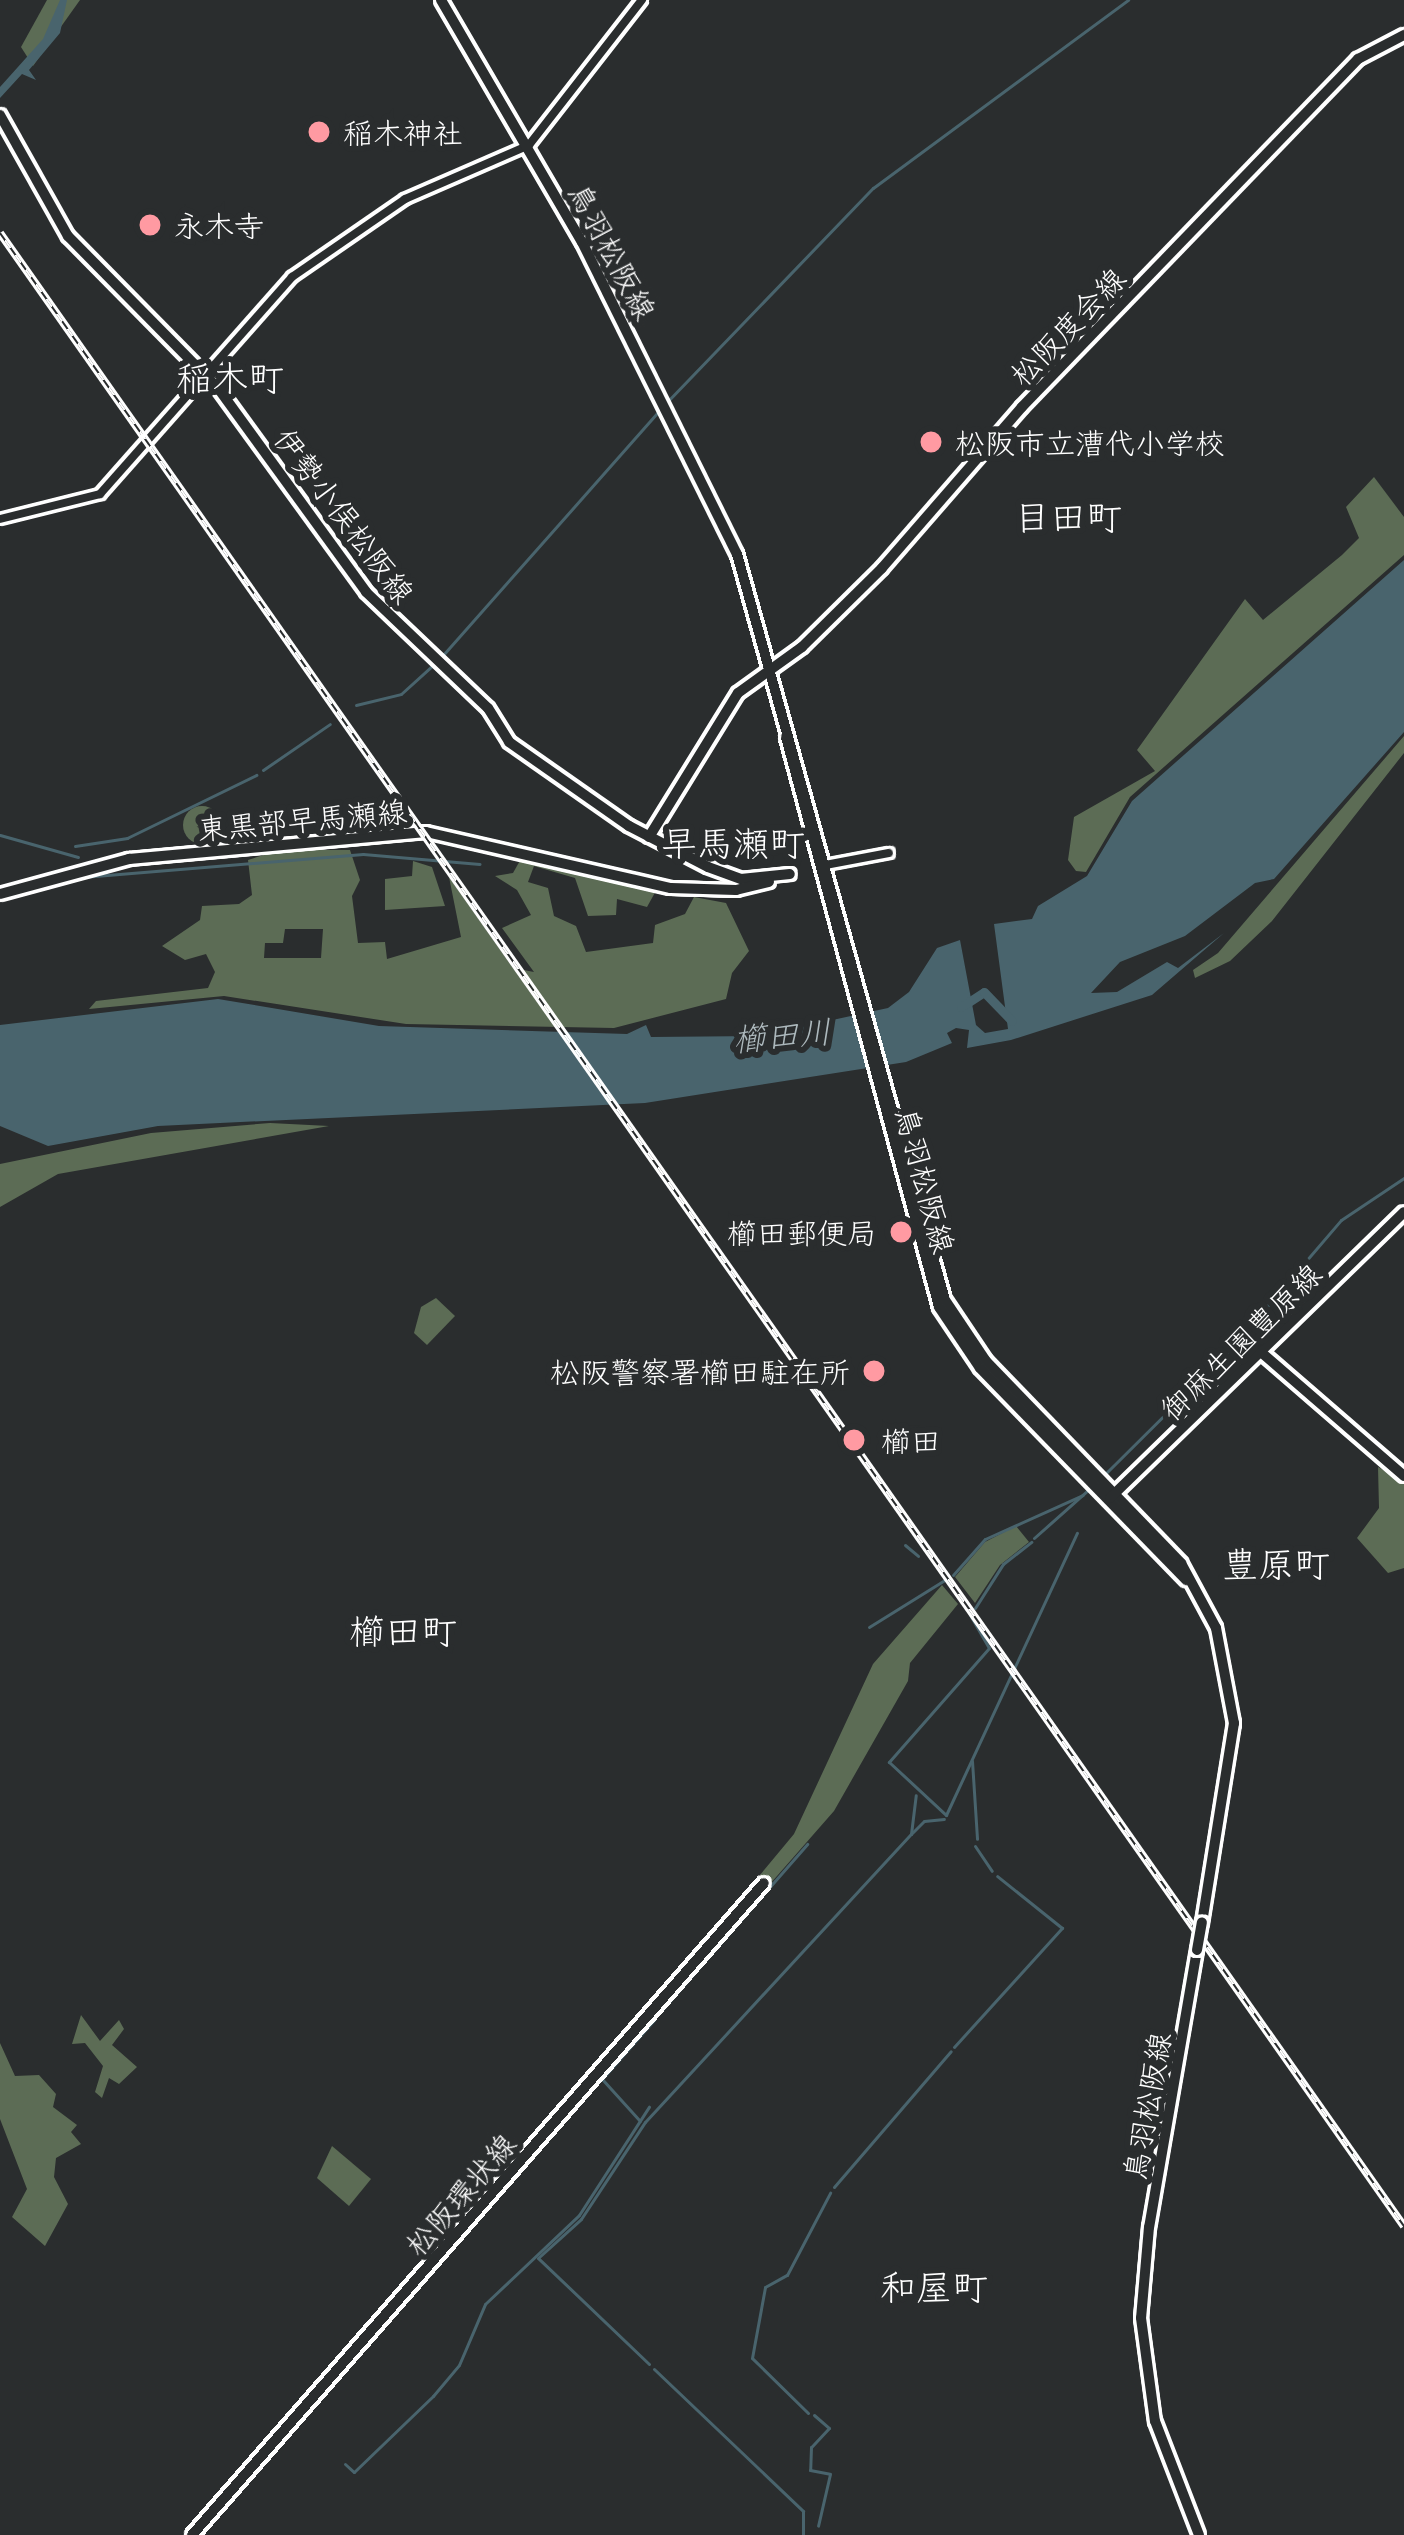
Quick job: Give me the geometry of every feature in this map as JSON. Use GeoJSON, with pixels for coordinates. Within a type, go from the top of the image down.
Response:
{"type":"FeatureCollection","features":[{"type":"Feature","properties":{"kind":"main road","name":"鳥羽松阪線"},"geometry":{"type":"LineString","coordinates":[[441,0],[529,145],[666,404],[731,539],[772,669],[928,1279],[952,1331],[1111,1497],[1208,1610],[1229,1670],[1234,1724],[1141,2318],[1155,2421],[1199,2535]]}},
{"type":"Feature","properties":{"kind":"main road","name":"松阪度会線"},"geometry":{"type":"LineString","coordinates":[[649,837],[733,699],[882,568],[1017,412],[1358,59],[1404,35]]}},
{"type":"Feature","properties":{"kind":"main road","name":"伊勢小俣松阪線"},"geometry":{"type":"LineString","coordinates":[[0,115],[68,236],[206,374],[378,605],[488,708],[515,747],[649,837],[735,878],[790,874]]}},
{"type":"Feature","properties":{"kind":"main road","name":"東黒部早馬瀬線"},"geometry":{"type":"LineString","coordinates":[[0,894],[129,859],[426,832],[688,890],[744,889],[824,869]]}},
{"type":"Feature","properties":{"kind":"main road","name":"御麻生園豊原線"},"geometry":{"type":"LineString","coordinates":[[1111,1497],[1404,1212]]}},
{"type":"Feature","properties":{"kind":"main road"},"geometry":{"type":"LineString","coordinates":[[1262,1353],[1404,1476]]}},
{"type":"Feature","properties":{"kind":"main road","name":"松阪環状線"},"geometry":{"type":"LineString","coordinates":[[192,2535],[764,1883]]}},
{"type":"Feature","properties":{"kind":"street"},"geometry":{"type":"LineString","coordinates":[[0,519],[100,494],[306,267],[418,192],[529,145],[642,0]]}},
{"type":"Feature","properties":{"kind":"street"},"geometry":{"type":"LineString","coordinates":[[824,869],[889,853]]}},
{"type":"Feature","properties":{"kind":"green space"},"geometry":{"type":"Polygon","coordinates":[[[47,0],[80,0],[33,66],[21,47],[47,0]]]}},
{"type":"Feature","properties":{"kind":"green space"},"geometry":{"type":"Polygon","coordinates":[[[1374,477],[1404,517],[1404,555],[1130,797],[1086,872],[1076,871],[1068,860],[1074,817],[1155,771],[1137,750],[1245,599],[1263,620],[1342,555],[1359,538],[1346,507],[1374,477]]]}},
{"type":"Feature","properties":{"kind":"green space"},"geometry":{"type":"Polygon","coordinates":[[[1404,736],[1404,753],[1272,921],[1230,961],[1195,978],[1193,970],[1218,953],[1404,736]]]}},
{"type":"Feature","properties":{"kind":"green space"},"geometry":{"type":"Polygon","coordinates":[[[202,806],[215,812],[221,825],[215,838],[202,844],[189,838],[183,825],[189,812],[202,806]]]}},
{"type":"Feature","properties":{"kind":"green space"},"geometry":{"type":"Polygon","coordinates":[[[279,850],[350,850],[360,880],[352,896],[358,943],[385,942],[387,959],[461,937],[449,877],[513,968],[534,972],[502,928],[531,915],[517,890],[495,876],[513,873],[522,857],[657,889],[647,907],[617,899],[616,915],[588,916],[575,878],[534,866],[528,882],[548,888],[554,916],[576,926],[586,952],[653,943],[655,925],[685,914],[694,897],[726,903],[749,951],[732,973],[726,999],[614,1028],[406,1024],[224,996],[89,1009],[96,1001],[208,988],[215,972],[206,954],[185,960],[162,946],[200,920],[202,906],[239,904],[252,895],[248,860],[279,850]],[[285,929],[283,943],[265,943],[264,958],[321,958],[323,929],[285,929]]]}},
{"type":"Feature","properties":{"kind":"green space"},"geometry":{"type":"Polygon","coordinates":[[[413,861],[432,867],[445,906],[385,910],[385,879],[412,876],[413,861]]]}},
{"type":"Feature","properties":{"kind":"green space"},"geometry":{"type":"Polygon","coordinates":[[[270,1123],[329,1126],[58,1174],[0,1207],[0,1164],[151,1133],[270,1123]]]}},
{"type":"Feature","properties":{"kind":"green space"},"geometry":{"type":"Polygon","coordinates":[[[436,1298],[455,1316],[427,1345],[414,1333],[421,1307],[436,1298]]]}},
{"type":"Feature","properties":{"kind":"green space"},"geometry":{"type":"Polygon","coordinates":[[[1378,1467],[1404,1481],[1404,1568],[1388,1573],[1357,1538],[1379,1508],[1378,1467]]]}},
{"type":"Feature","properties":{"kind":"green space"},"geometry":{"type":"Polygon","coordinates":[[[1016,1526],[1029,1542],[1000,1565],[975,1603],[955,1577],[985,1542],[1016,1526]]]}},
{"type":"Feature","properties":{"kind":"green space"},"geometry":{"type":"Polygon","coordinates":[[[942,1585],[958,1604],[910,1663],[908,1681],[834,1811],[770,1884],[760,1875],[794,1834],[873,1664],[942,1585]]]}},
{"type":"Feature","properties":{"kind":"green space"},"geometry":{"type":"Polygon","coordinates":[[[81,2015],[100,2041],[119,2020],[124,2029],[112,2045],[137,2067],[119,2084],[109,2078],[102,2098],[95,2092],[103,2066],[85,2043],[72,2044],[81,2015]]]}},
{"type":"Feature","properties":{"kind":"green space"},"geometry":{"type":"Polygon","coordinates":[[[0,2043],[15,2076],[39,2075],[56,2094],[53,2107],[77,2125],[71,2132],[81,2144],[56,2158],[54,2177],[68,2204],[45,2246],[12,2217],[27,2189],[0,2119],[0,2043]]]}},
{"type":"Feature","properties":{"kind":"green space"},"geometry":{"type":"Polygon","coordinates":[[[332,2146],[371,2179],[349,2206],[317,2178],[332,2146]]]}},
{"type":"Feature","properties":{"kind":"water"},"geometry":{"type":"Polygon","coordinates":[[[60,0],[67,0],[60,33],[29,70],[36,80],[22,74],[0,98],[0,87],[43,39],[60,0]]]}},
{"type":"Feature","properties":{"kind":"water"},"geometry":{"type":"Polygon","coordinates":[[[1404,560],[1404,732],[1274,879],[1255,883],[1185,936],[1120,962],[1091,993],[1117,992],[1167,962],[1178,968],[1224,933],[1152,995],[1011,1040],[967,1048],[969,1030],[956,1028],[947,1033],[952,1043],[906,1062],[645,1103],[158,1126],[48,1146],[0,1126],[0,1025],[218,999],[379,1026],[627,1034],[646,1025],[651,1037],[758,1036],[888,1008],[909,992],[937,948],[960,940],[976,1025],[985,1033],[1008,1029],[994,924],[1032,919],[1038,906],[1087,876],[1132,801],[1404,560]]]}},
{"type":"Feature","properties":{"kind":"waterway"},"geometry":{"type":"LineString","coordinates":[[665,404],[873,188],[1128,0]]}},
{"type":"Feature","properties":{"kind":"waterway"},"geometry":{"type":"LineString","coordinates":[[443,655],[659,411]]}},
{"type":"Feature","properties":{"kind":"waterway"},"geometry":{"type":"LineString","coordinates":[[356,705],[401,694],[433,665]]}},
{"type":"Feature","properties":{"kind":"waterway"},"geometry":{"type":"LineString","coordinates":[[263,770],[330,724]]}},
{"type":"Feature","properties":{"kind":"waterway"},"geometry":{"type":"LineString","coordinates":[[75,846],[127,838],[256,775]]}},
{"type":"Feature","properties":{"kind":"waterway"},"geometry":{"type":"LineString","coordinates":[[0,835],[78,857]]}},
{"type":"Feature","properties":{"kind":"waterway"},"geometry":{"type":"LineString","coordinates":[[83,877],[363,854],[480,864]]}},
{"type":"Feature","properties":{"kind":"waterway","name":"櫛田川"},"geometry":{"type":"LineString","coordinates":[[961,1007],[984,992],[1012,1021]]}},
{"type":"Feature","properties":{"kind":"waterway"},"geometry":{"type":"LineString","coordinates":[[1105,1474],[1227,1353],[1341,1220],[1404,1178]]}},
{"type":"Feature","properties":{"kind":"waterway"},"geometry":{"type":"LineString","coordinates":[[1034,1538],[1088,1490]]}},
{"type":"Feature","properties":{"kind":"waterway"},"geometry":{"type":"LineString","coordinates":[[953,1575],[985,1539],[1083,1495]]}},
{"type":"Feature","properties":{"kind":"waterway"},"geometry":{"type":"LineString","coordinates":[[970,1615],[989,1648],[889,1762],[946,1815],[1077,1533]]}},
{"type":"Feature","properties":{"kind":"waterway"},"geometry":{"type":"LineString","coordinates":[[975,1608],[1003,1564],[1031,1542]]}},
{"type":"Feature","properties":{"kind":"waterway"},"geometry":{"type":"LineString","coordinates":[[905,1545],[918,1556]]}},
{"type":"Feature","properties":{"kind":"waterway"},"geometry":{"type":"LineString","coordinates":[[869,1627],[946,1579]]}},
{"type":"Feature","properties":{"kind":"waterway"},"geometry":{"type":"LineString","coordinates":[[972,1761],[977,1839]]}},
{"type":"Feature","properties":{"kind":"waterway"},"geometry":{"type":"LineString","coordinates":[[649,2364],[538,2258],[581,2219],[645,2122],[911,1834],[916,1795]]}},
{"type":"Feature","properties":{"kind":"waterway"},"geometry":{"type":"LineString","coordinates":[[911,1834],[924,1821],[944,1819]]}},
{"type":"Feature","properties":{"kind":"waterway"},"geometry":{"type":"LineString","coordinates":[[661,2011],[807,1844]]}},
{"type":"Feature","properties":{"kind":"waterway"},"geometry":{"type":"LineString","coordinates":[[975,1846],[992,1871]]}},
{"type":"Feature","properties":{"kind":"waterway"},"geometry":{"type":"LineString","coordinates":[[954,2047],[1062,1928],[997,1876]]}},
{"type":"Feature","properties":{"kind":"waterway"},"geometry":{"type":"LineString","coordinates":[[640,2121],[602,2079],[654,2020]]}},
{"type":"Feature","properties":{"kind":"waterway"},"geometry":{"type":"LineString","coordinates":[[834,2187],[951,2051]]}},
{"type":"Feature","properties":{"kind":"waterway"},"geometry":{"type":"LineString","coordinates":[[345,2464],[354,2472],[433,2396],[459,2365],[485,2304],[579,2215],[649,2107]]}},
{"type":"Feature","properties":{"kind":"waterway"},"geometry":{"type":"LineString","coordinates":[[808,2413],[752,2358],[765,2287],[787,2275],[830,2193]]}},
{"type":"Feature","properties":{"kind":"waterway"},"geometry":{"type":"LineString","coordinates":[[654,2369],[803,2511],[803,2535]]}},
{"type":"Feature","properties":{"kind":"waterway"},"geometry":{"type":"LineString","coordinates":[[814,2415],[829,2428],[811,2447],[810,2470],[830,2474],[818,2526]]}},
{"type":"Feature","properties":{"kind":"railway"},"geometry":{"type":"LineString","coordinates":[[0,233],[1404,2226]]}},
{"type":"Feature","properties":{"kind":"place","name":"稲木神社"},"geometry":{"type":"Point","coordinates":[319,132]}},
{"type":"Feature","properties":{"kind":"place","name":"永木寺"},"geometry":{"type":"Point","coordinates":[150,225]}},
{"type":"Feature","properties":{"kind":"place","name":"松阪市立漕代小学校"},"geometry":{"type":"Point","coordinates":[931,442]}},
{"type":"Feature","properties":{"kind":"place","name":"櫛田郵便局"},"geometry":{"type":"Point","coordinates":[901,1232]}},
{"type":"Feature","properties":{"kind":"place","name":"松阪警察署櫛田駐在所"},"geometry":{"type":"Point","coordinates":[874,1371]}},
{"type":"Feature","properties":{"kind":"place","name":"櫛田"},"geometry":{"type":"Point","coordinates":[854,1440]}},
{"type":"Feature","properties":{"kind":"district","name":"稲木町"},"geometry":{"type":"Point","coordinates":[230,377]}},
{"type":"Feature","properties":{"kind":"district","name":"目田町"},"geometry":{"type":"Point","coordinates":[1068,516]}},
{"type":"Feature","properties":{"kind":"district","name":"早馬瀬町"},"geometry":{"type":"Point","coordinates":[733,842]}},
{"type":"Feature","properties":{"kind":"district","name":"豊原町"},"geometry":{"type":"Point","coordinates":[1276,1563]}},
{"type":"Feature","properties":{"kind":"district","name":"櫛田町"},"geometry":{"type":"Point","coordinates":[403,1630]}},
{"type":"Feature","properties":{"kind":"district","name":"和屋町"},"geometry":{"type":"Point","coordinates":[934,2286]}}]}
